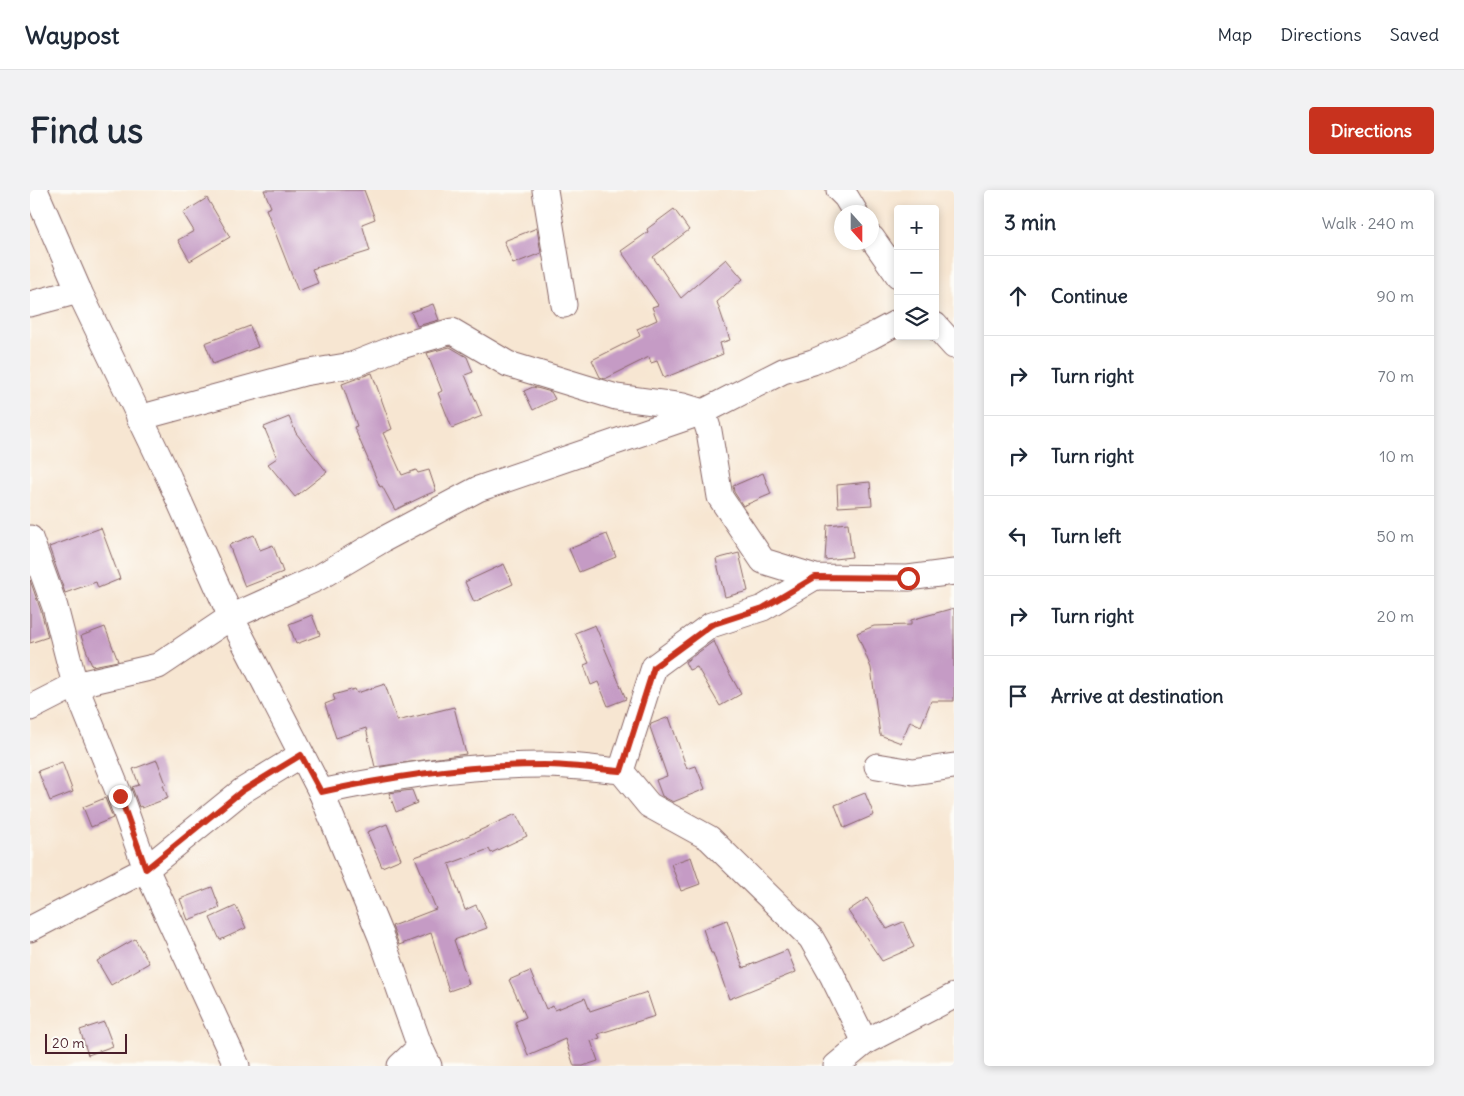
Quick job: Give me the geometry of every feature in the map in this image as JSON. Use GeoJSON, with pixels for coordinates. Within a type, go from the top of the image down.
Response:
{"type":"FeatureCollection","features":[{"type":"Feature","properties":{"kind":"street"},"geometry":{"type":"LineString","coordinates":[[35,190],[79,291],[169,478],[231,617],[321,792],[381,937],[425,1056],[400,1066]]}},
{"type":"Feature","properties":{"kind":"street"},"geometry":{"type":"LineString","coordinates":[[544,190],[564,305]]}},
{"type":"Feature","properties":{"kind":"street"},"geometry":{"type":"LineString","coordinates":[[839,190],[851,205]]}},
{"type":"Feature","properties":{"kind":"street"},"geometry":{"type":"LineString","coordinates":[[879,248],[894,269]]}},
{"type":"Feature","properties":{"kind":"street"},"geometry":{"type":"LineString","coordinates":[[30,304],[79,291]]}},
{"type":"Feature","properties":{"kind":"street"},"geometry":{"type":"LineString","coordinates":[[30,708],[75,685],[158,666],[231,617],[318,578],[384,539],[478,489],[703,412],[783,371],[822,358],[894,324]]}},
{"type":"Feature","properties":{"kind":"street"},"geometry":{"type":"LineString","coordinates":[[939,329],[954,346]]}},
{"type":"Feature","properties":{"kind":"street"},"geometry":{"type":"LineString","coordinates":[[139,418],[304,373],[352,365],[398,347],[452,331],[508,364],[616,397],[683,406],[703,412]]}},
{"type":"Feature","properties":{"kind":"street"},"geometry":{"type":"LineString","coordinates":[[703,412],[709,431],[720,497],[764,561],[815,577],[908,578],[954,572]]}},
{"type":"Feature","properties":{"kind":"street"},"geometry":{"type":"LineString","coordinates":[[30,538],[55,607],[75,685],[120,796],[146,869],[237,1066]]}},
{"type":"Feature","properties":{"kind":"street"},"geometry":{"type":"LineString","coordinates":[[621,771],[654,667],[711,625],[763,608],[815,577]]}},
{"type":"Feature","properties":{"kind":"street"},"geometry":{"type":"LineString","coordinates":[[30,929],[146,869],[242,791],[301,755]]}},
{"type":"Feature","properties":{"kind":"street"},"geometry":{"type":"LineString","coordinates":[[321,792],[354,784],[468,768],[546,765],[621,771],[649,805],[709,838],[811,938],[832,975],[865,1042]]}},
{"type":"Feature","properties":{"kind":"street"},"geometry":{"type":"LineString","coordinates":[[877,766],[912,772],[954,766]]}},
{"type":"Feature","properties":{"kind":"street"},"geometry":{"type":"LineString","coordinates":[[836,1066],[865,1042],[954,996]]}},
{"type":"Feature","properties":{"kind":"building"},"geometry":{"type":"Polygon","coordinates":[[[264,190],[364,190],[375,219],[362,224],[370,251],[312,269],[318,283],[298,291],[266,209],[271,207],[264,190]]]}},
{"type":"Feature","properties":{"kind":"building"},"geometry":{"type":"Polygon","coordinates":[[[207,198],[230,237],[190,261],[178,240],[194,231],[183,213],[207,198]]]}},
{"type":"Feature","properties":{"kind":"building"},"geometry":{"type":"Polygon","coordinates":[[[674,209],[689,230],[653,257],[681,298],[726,259],[743,279],[717,302],[730,340],[720,343],[723,354],[664,378],[657,361],[651,363],[649,357],[605,379],[600,377],[592,360],[640,336],[637,329],[657,320],[652,307],[658,305],[621,251],[648,232],[647,229],[674,209]]]}},
{"type":"Feature","properties":{"kind":"building"},"geometry":{"type":"Polygon","coordinates":[[[537,228],[541,253],[513,264],[504,241],[537,228]]]}},
{"type":"Feature","properties":{"kind":"building"},"geometry":{"type":"Polygon","coordinates":[[[433,304],[439,320],[417,326],[411,312],[433,304]]]}},
{"type":"Feature","properties":{"kind":"building"},"geometry":{"type":"Polygon","coordinates":[[[250,326],[258,347],[213,364],[205,343],[250,326]]]}},
{"type":"Feature","properties":{"kind":"building"},"geometry":{"type":"Polygon","coordinates":[[[450,347],[467,357],[473,372],[465,375],[482,416],[452,428],[438,393],[442,391],[427,353],[450,347]]]}},
{"type":"Feature","properties":{"kind":"building"},"geometry":{"type":"Polygon","coordinates":[[[372,373],[392,429],[383,433],[402,475],[416,470],[418,473],[429,470],[436,491],[395,510],[382,486],[380,487],[354,427],[357,426],[342,384],[372,373]]]}},
{"type":"Feature","properties":{"kind":"building"},"geometry":{"type":"Polygon","coordinates":[[[533,387],[551,392],[555,399],[533,410],[524,391],[533,387]]]}},
{"type":"Feature","properties":{"kind":"building"},"geometry":{"type":"Polygon","coordinates":[[[289,417],[296,433],[327,472],[295,497],[268,464],[277,458],[264,427],[289,417]]]}},
{"type":"Feature","properties":{"kind":"building"},"geometry":{"type":"Polygon","coordinates":[[[763,473],[771,494],[743,506],[734,492],[733,486],[763,473]]]}},
{"type":"Feature","properties":{"kind":"building"},"geometry":{"type":"Polygon","coordinates":[[[870,482],[872,505],[838,507],[837,485],[870,482]]]}},
{"type":"Feature","properties":{"kind":"building"},"geometry":{"type":"Polygon","coordinates":[[[848,523],[852,557],[825,560],[827,525],[848,523]]]}},
{"type":"Feature","properties":{"kind":"building"},"geometry":{"type":"Polygon","coordinates":[[[101,528],[120,579],[98,588],[96,582],[65,593],[49,547],[101,528]]]}},
{"type":"Feature","properties":{"kind":"building"},"geometry":{"type":"Polygon","coordinates":[[[607,534],[616,557],[579,572],[569,549],[607,534]]]}},
{"type":"Feature","properties":{"kind":"building"},"geometry":{"type":"Polygon","coordinates":[[[254,535],[260,550],[273,545],[283,572],[245,587],[229,545],[254,535]]]}},
{"type":"Feature","properties":{"kind":"building"},"geometry":{"type":"Polygon","coordinates":[[[739,553],[748,591],[725,597],[716,559],[739,553]]]}},
{"type":"Feature","properties":{"kind":"building"},"geometry":{"type":"Polygon","coordinates":[[[504,564],[513,584],[474,602],[465,582],[504,564]]]}},
{"type":"Feature","properties":{"kind":"building"},"geometry":{"type":"Polygon","coordinates":[[[30,580],[48,637],[30,643],[30,580]]]}},
{"type":"Feature","properties":{"kind":"building"},"geometry":{"type":"Polygon","coordinates":[[[954,608],[954,701],[931,701],[921,726],[910,721],[901,743],[880,735],[871,668],[857,633],[874,626],[911,625],[911,620],[954,608]]]}},
{"type":"Feature","properties":{"kind":"building"},"geometry":{"type":"Polygon","coordinates":[[[312,615],[320,635],[296,644],[289,624],[312,615]]]}},
{"type":"Feature","properties":{"kind":"building"},"geometry":{"type":"Polygon","coordinates":[[[595,625],[626,699],[608,706],[598,682],[591,685],[584,665],[589,663],[575,633],[595,625]]]}},
{"type":"Feature","properties":{"kind":"building"},"geometry":{"type":"Polygon","coordinates":[[[105,627],[118,661],[92,666],[81,636],[105,627]]]}},
{"type":"Feature","properties":{"kind":"building"},"geometry":{"type":"Polygon","coordinates":[[[714,641],[741,694],[720,706],[697,667],[689,670],[685,662],[714,641]]]}},
{"type":"Feature","properties":{"kind":"building"},"geometry":{"type":"Polygon","coordinates":[[[385,684],[397,721],[454,707],[466,754],[375,767],[366,728],[336,738],[325,704],[335,700],[333,695],[355,689],[357,693],[385,684]]]}},
{"type":"Feature","properties":{"kind":"building"},"geometry":{"type":"Polygon","coordinates":[[[669,717],[687,769],[696,766],[705,789],[673,802],[662,796],[656,780],[667,776],[650,727],[651,724],[669,717]]]}},
{"type":"Feature","properties":{"kind":"building"},"geometry":{"type":"Polygon","coordinates":[[[157,760],[166,784],[163,785],[168,798],[142,808],[141,806],[139,807],[132,787],[139,785],[133,769],[157,760]]]}},
{"type":"Feature","properties":{"kind":"building"},"geometry":{"type":"Polygon","coordinates":[[[62,762],[73,792],[50,801],[38,771],[62,762]]]}},
{"type":"Feature","properties":{"kind":"building"},"geometry":{"type":"Polygon","coordinates":[[[412,790],[417,803],[396,812],[389,793],[412,790]]]}},
{"type":"Feature","properties":{"kind":"building"},"geometry":{"type":"Polygon","coordinates":[[[865,793],[874,815],[844,828],[835,805],[865,793]]]}},
{"type":"Feature","properties":{"kind":"building"},"geometry":{"type":"Polygon","coordinates":[[[105,798],[113,818],[91,827],[83,807],[105,798]]]}},
{"type":"Feature","properties":{"kind":"building"},"geometry":{"type":"Polygon","coordinates":[[[516,814],[527,836],[491,853],[489,849],[449,864],[465,910],[476,905],[487,928],[454,940],[469,984],[449,991],[431,933],[399,945],[392,926],[436,909],[415,857],[443,847],[516,814]]]}},
{"type":"Feature","properties":{"kind":"building"},"geometry":{"type":"Polygon","coordinates":[[[387,824],[401,859],[382,867],[367,832],[387,824]]]}},
{"type":"Feature","properties":{"kind":"building"},"geometry":{"type":"Polygon","coordinates":[[[691,857],[700,884],[681,891],[671,864],[691,857]]]}},
{"type":"Feature","properties":{"kind":"building"},"geometry":{"type":"Polygon","coordinates":[[[212,887],[220,908],[188,920],[180,899],[212,887]]]}},
{"type":"Feature","properties":{"kind":"building"},"geometry":{"type":"Polygon","coordinates":[[[867,898],[887,929],[903,922],[914,947],[882,961],[848,911],[867,898]]]}},
{"type":"Feature","properties":{"kind":"building"},"geometry":{"type":"Polygon","coordinates":[[[236,906],[246,928],[220,940],[210,918],[236,906]]]}},
{"type":"Feature","properties":{"kind":"building"},"geometry":{"type":"Polygon","coordinates":[[[727,920],[743,968],[787,950],[796,972],[729,999],[703,929],[727,920]]]}},
{"type":"Feature","properties":{"kind":"building"},"geometry":{"type":"Polygon","coordinates":[[[135,939],[149,963],[111,985],[97,961],[135,939]]]}},
{"type":"Feature","properties":{"kind":"building"},"geometry":{"type":"Polygon","coordinates":[[[530,971],[546,1009],[553,1006],[555,1010],[585,998],[590,1011],[647,992],[655,1016],[598,1034],[600,1038],[591,1041],[598,1061],[583,1066],[574,1066],[565,1039],[528,1055],[515,1022],[526,1017],[509,980],[530,971]]]}},
{"type":"Feature","properties":{"kind":"building"},"geometry":{"type":"Polygon","coordinates":[[[104,1022],[113,1046],[88,1055],[80,1030],[104,1022]]]}},
{"type":"Feature","properties":{"kind":"route"},"geometry":{"type":"LineString","coordinates":[[120,796],[146,869],[242,791],[301,755],[321,792],[354,784],[468,768],[546,765],[621,771],[654,667],[711,625],[763,608],[815,577],[908,578]]}}]}
